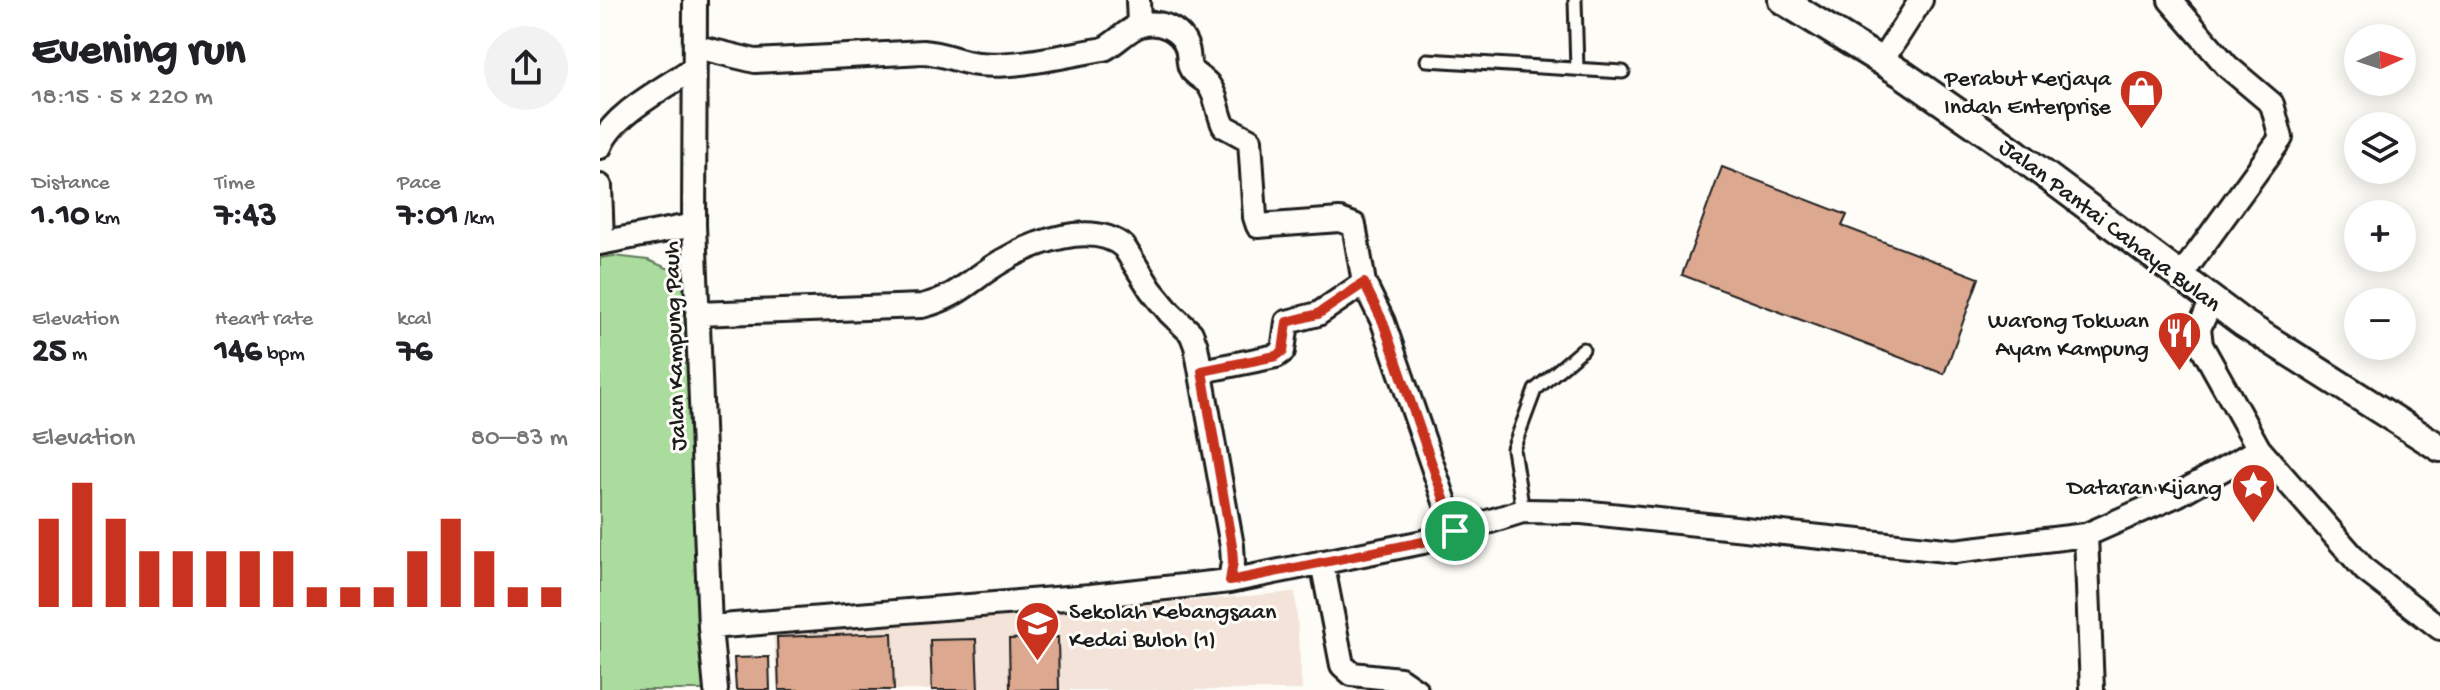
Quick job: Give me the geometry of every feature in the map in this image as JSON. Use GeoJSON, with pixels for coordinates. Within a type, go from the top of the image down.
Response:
{"type":"FeatureCollection","features":[{"type":"Feature","properties":{"kind":"street","name":"Jalan Kampung Pauh"},"geometry":{"type":"LineString","coordinates":[[695,0],[694,225],[710,627],[716,690]]}},
{"type":"Feature","properties":{"kind":"street"},"geometry":{"type":"LineString","coordinates":[[1138,0],[1139,25]]}},
{"type":"Feature","properties":{"kind":"street","name":"Jalan Pantai Cahaya Bulan"},"geometry":{"type":"LineString","coordinates":[[1782,0],[2016,153],[2212,301],[2440,448]]}},
{"type":"Feature","properties":{"kind":"street"},"geometry":{"type":"LineString","coordinates":[[1881,62],[1921,0]]}},
{"type":"Feature","properties":{"kind":"street"},"geometry":{"type":"LineString","coordinates":[[2170,0],[2227,66],[2272,104],[2281,138],[2180,277]]}},
{"type":"Feature","properties":{"kind":"street"},"geometry":{"type":"LineString","coordinates":[[602,136],[695,57],[755,61],[923,52],[978,64],[1006,64],[1104,49],[1139,25],[1159,24],[1180,34],[1186,44],[1190,67],[1207,83],[1216,98],[1221,122],[1250,140],[1258,226],[1340,220],[1354,225],[1364,283],[1383,322],[1455,531]]}},
{"type":"Feature","properties":{"kind":"street"},"geometry":{"type":"LineString","coordinates":[[600,186],[601,243],[694,225]]}},
{"type":"Feature","properties":{"kind":"street"},"geometry":{"type":"LineString","coordinates":[[697,314],[922,306],[956,294],[1018,253],[1039,245],[1092,234],[1105,236],[1124,247],[1151,290],[1191,333],[1202,371],[1232,546],[1230,581]]}},
{"type":"Feature","properties":{"kind":"street"},"geometry":{"type":"LineString","coordinates":[[1202,371],[1276,356],[1283,351],[1287,322],[1318,314],[1364,283]]}},
{"type":"Feature","properties":{"kind":"street"},"geometry":{"type":"LineString","coordinates":[[2212,301],[2199,328],[2201,345],[2259,449],[2365,570],[2440,628]]}},
{"type":"Feature","properties":{"kind":"street"},"geometry":{"type":"LineString","coordinates":[[710,627],[1091,596],[1230,581],[1423,542],[1523,511],[1582,512],[1955,551],[2086,535],[2177,495],[2259,449]]}},
{"type":"Feature","properties":{"kind":"street"},"geometry":{"type":"LineString","coordinates":[[2086,535],[2092,690]]}},
{"type":"Feature","properties":{"kind":"street"},"geometry":{"type":"LineString","coordinates":[[1322,562],[1342,665],[1352,674],[1394,678],[1416,690]]}},
{"type":"Feature","properties":{"kind":"lane"},"geometry":{"type":"LineString","coordinates":[[1575,0],[1577,69]]}},
{"type":"Feature","properties":{"kind":"lane"},"geometry":{"type":"LineString","coordinates":[[1427,60],[1623,72]]}},
{"type":"Feature","properties":{"kind":"lane"},"geometry":{"type":"LineString","coordinates":[[1523,511],[1513,449],[1524,419],[1535,390],[1583,349]]}},
{"type":"Feature","properties":{"kind":"shaded area","name":"Sekolah Kebangsaan Kedai Buloh (1)"},"geometry":{"type":"Polygon","coordinates":[[[1295,592],[1302,690],[778,690],[773,636],[1295,592]]]}},
{"type":"Feature","properties":{"kind":"green space"},"geometry":{"type":"Polygon","coordinates":[[[614,256],[648,260],[684,275],[689,288],[707,669],[705,690],[600,690],[600,258],[614,256]]]}},
{"type":"Feature","properties":{"kind":"building"},"geometry":{"type":"Polygon","coordinates":[[[1722,167],[1847,215],[1842,226],[1979,278],[1944,374],[1682,275],[1722,167]]]}},
{"type":"Feature","properties":{"kind":"building"},"geometry":{"type":"Polygon","coordinates":[[[892,633],[894,690],[779,690],[777,637],[892,633]]]}},
{"type":"Feature","properties":{"kind":"building"},"geometry":{"type":"Polygon","coordinates":[[[1058,637],[1059,690],[1010,690],[1009,639],[1058,637]]]}},
{"type":"Feature","properties":{"kind":"building"},"geometry":{"type":"Polygon","coordinates":[[[976,639],[978,690],[932,690],[930,640],[976,639]]]}},
{"type":"Feature","properties":{"kind":"building"},"geometry":{"type":"Polygon","coordinates":[[[769,657],[770,690],[736,690],[734,658],[769,657]]]}},
{"type":"Feature","properties":{"kind":"place","name":"Perabut Kerjaya Indah Enterprise"},"geometry":{"type":"Point","coordinates":[2142,130]}},
{"type":"Feature","properties":{"kind":"place","name":"Warong Tokwan Ayam Kampung"},"geometry":{"type":"Point","coordinates":[2180,372]}},
{"type":"Feature","properties":{"kind":"place","name":"Dataran Kijang"},"geometry":{"type":"Point","coordinates":[2253,525]}},
{"type":"Feature","properties":{"kind":"place","name":"Sekolah Kebangsaan Kedai Buloh (1)"},"geometry":{"type":"Point","coordinates":[1038,663]}},
{"type":"Feature","properties":{"kind":"route"},"geometry":{"type":"LineString","coordinates":[[1364,283],[1383,322],[1455,531],[1423,542],[1230,581],[1232,546],[1202,371],[1276,356],[1283,351],[1287,322],[1318,314],[1364,283]]}}]}
